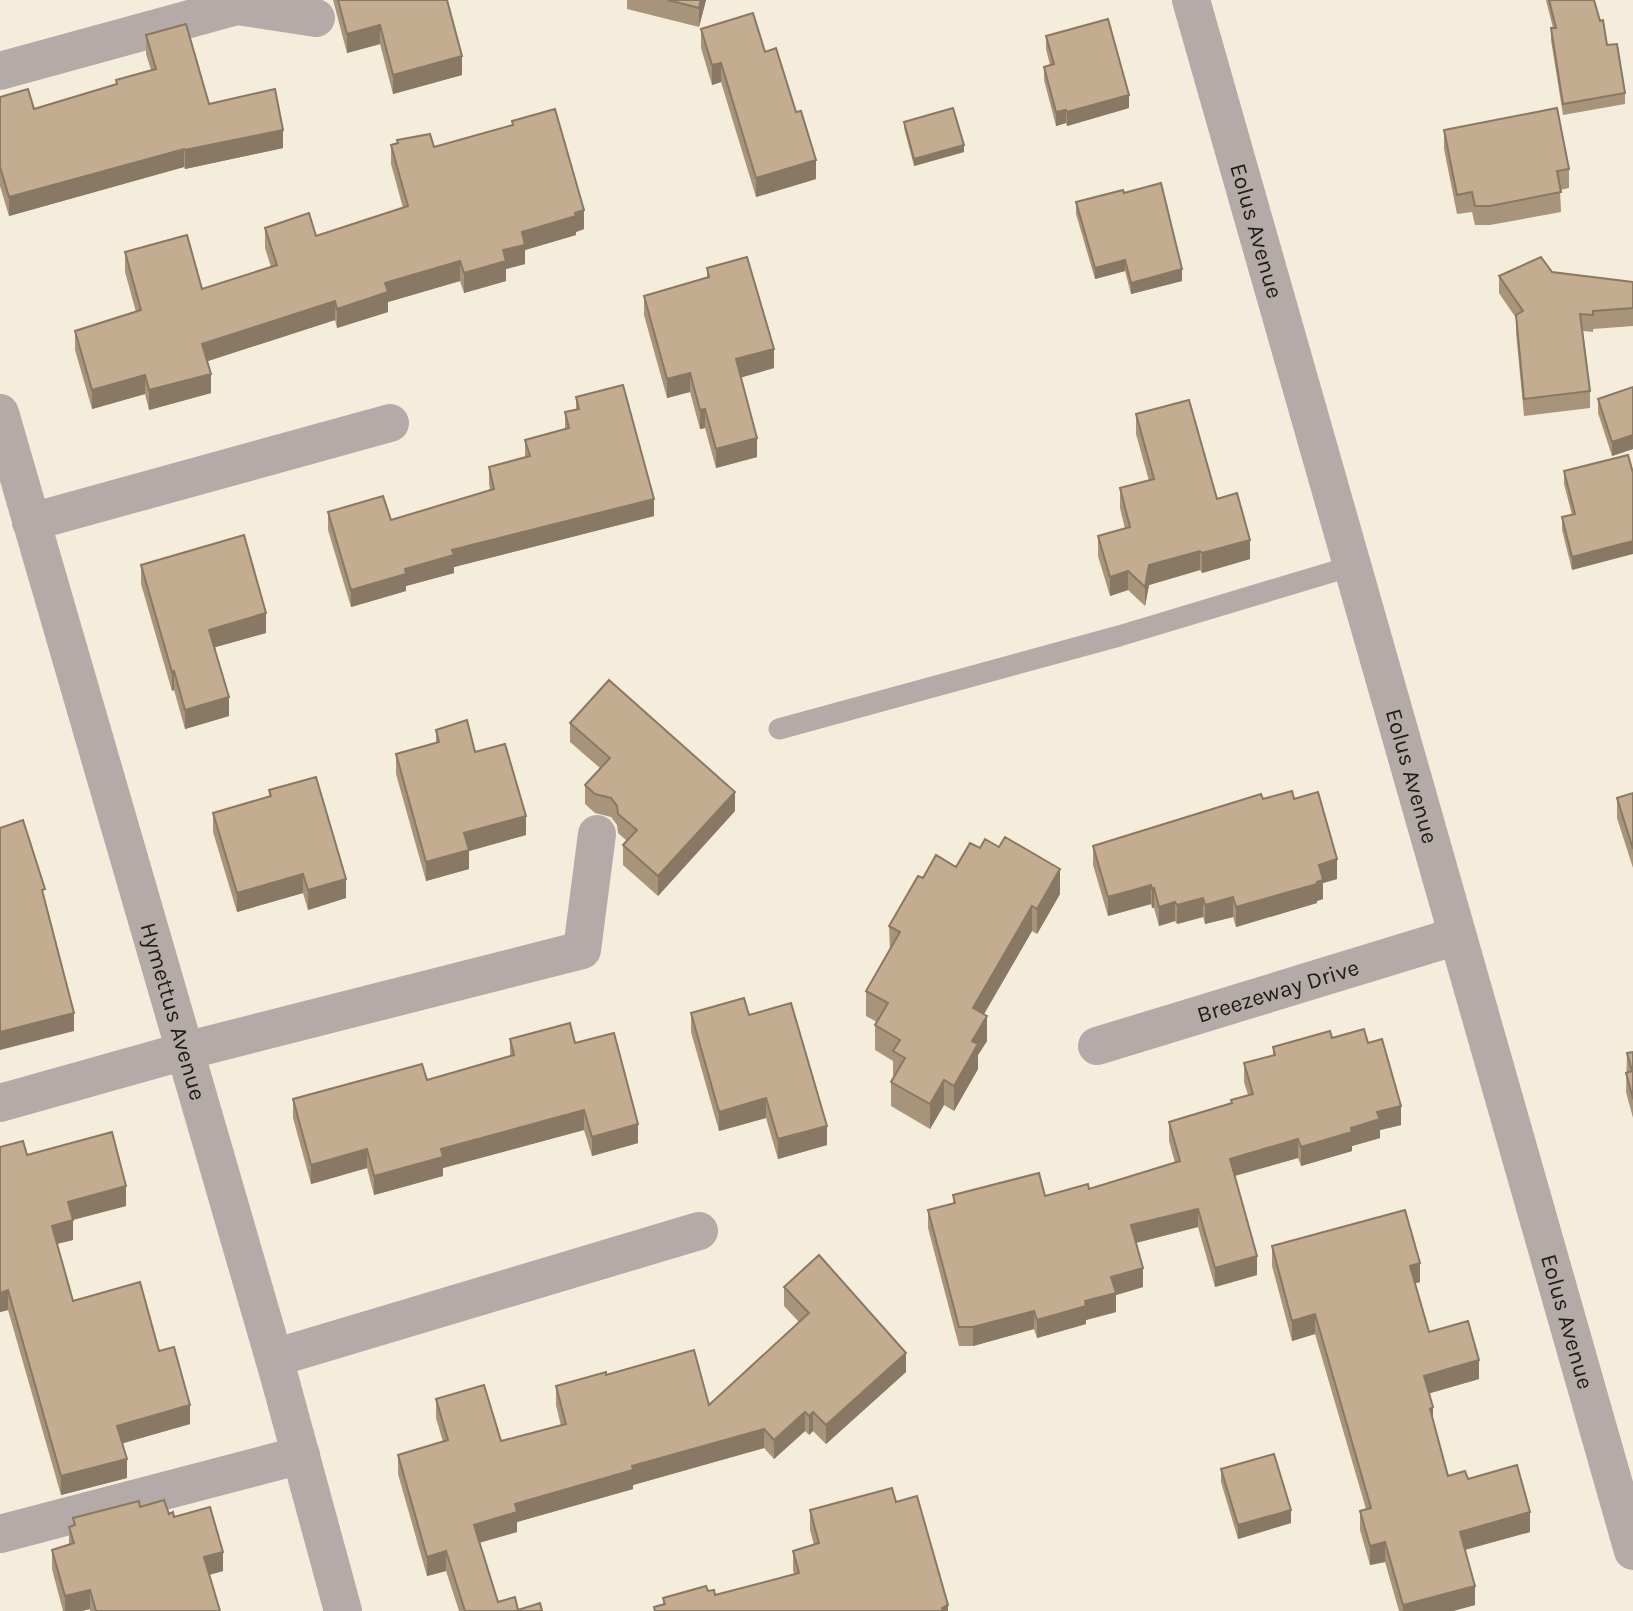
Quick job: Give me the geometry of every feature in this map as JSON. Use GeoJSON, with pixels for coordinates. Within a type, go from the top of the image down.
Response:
{"type":"FeatureCollection","features":[{"type":"Feature","properties":{"kind":"street","name":"Eolus Avenue"},"geometry":{"type":"LineString","coordinates":[[1191,0],[1633,1551]]}},
{"type":"Feature","properties":{"kind":"street"},"geometry":{"type":"LineString","coordinates":[[0,71],[237,6],[316,18]]}},
{"type":"Feature","properties":{"kind":"street","name":"Hymettus Avenue"},"geometry":{"type":"LineString","coordinates":[[0,412],[274,1358],[343,1611]]}},
{"type":"Feature","properties":{"kind":"street"},"geometry":{"type":"LineString","coordinates":[[31,522],[390,423]]}},
{"type":"Feature","properties":{"kind":"street"},"geometry":{"type":"LineString","coordinates":[[0,1103],[185,1051],[582,950],[597,834]]}},
{"type":"Feature","properties":{"kind":"street","name":"Breezeway Drive"},"geometry":{"type":"LineString","coordinates":[[1097,1046],[1457,936]]}},
{"type":"Feature","properties":{"kind":"street"},"geometry":{"type":"LineString","coordinates":[[274,1358],[699,1231]]}},
{"type":"Feature","properties":{"kind":"street"},"geometry":{"type":"LineString","coordinates":[[0,1534],[301,1455]]}},
{"type":"Feature","properties":{"kind":"lane"},"geometry":{"type":"LineString","coordinates":[[779,729],[1119,636],[1352,566]]}},
{"type":"Feature","properties":{"kind":"building"},"geometry":{"type":"Polygon","coordinates":[[[338,0],[447,0],[462,56],[393,75],[380,25],[347,34],[338,0]]]}},
{"type":"Feature","properties":{"kind":"building"},"geometry":{"type":"Polygon","coordinates":[[[668,0],[701,0],[699,8],[668,0]]]}},
{"type":"Feature","properties":{"kind":"building"},"geometry":{"type":"Polygon","coordinates":[[[1549,0],[1594,0],[1600,21],[1603,20],[1607,45],[1617,44],[1625,93],[1563,104],[1551,28],[1556,28],[1549,0]]]}},
{"type":"Feature","properties":{"kind":"building"},"geometry":{"type":"Polygon","coordinates":[[[753,13],[765,52],[776,48],[796,112],[801,111],[816,160],[756,178],[721,63],[712,65],[701,29],[753,13]]]}},
{"type":"Feature","properties":{"kind":"building"},"geometry":{"type":"Polygon","coordinates":[[[1108,19],[1129,95],[1067,112],[1056,112],[1044,67],[1054,64],[1046,36],[1108,19]]]}},
{"type":"Feature","properties":{"kind":"building"},"geometry":{"type":"Polygon","coordinates":[[[186,24],[209,104],[275,89],[283,130],[184,149],[9,197],[0,167],[0,97],[28,89],[34,109],[117,84],[116,80],[156,69],[146,35],[186,24]]]}},
{"type":"Feature","properties":{"kind":"building"},"geometry":{"type":"Polygon","coordinates":[[[953,108],[964,145],[914,159],[904,122],[953,108]]]}},
{"type":"Feature","properties":{"kind":"building"},"geometry":{"type":"Polygon","coordinates":[[[1557,108],[1569,169],[1557,171],[1561,192],[1490,206],[1475,206],[1472,192],[1457,195],[1444,130],[1557,108]]]}},
{"type":"Feature","properties":{"kind":"building"},"geometry":{"type":"Polygon","coordinates":[[[555,109],[584,210],[575,213],[576,216],[522,232],[525,245],[503,250],[506,261],[464,273],[460,261],[385,283],[388,292],[337,309],[335,301],[202,344],[211,374],[149,390],[145,375],[92,390],[75,331],[141,310],[125,252],[187,235],[202,289],[277,265],[265,228],[309,213],[316,236],[408,206],[391,145],[398,143],[397,140],[430,134],[434,147],[513,125],[512,121],[555,109]]]}},
{"type":"Feature","properties":{"kind":"building"},"geometry":{"type":"Polygon","coordinates":[[[1161,183],[1182,269],[1131,283],[1125,260],[1095,268],[1076,202],[1161,183]]]}},
{"type":"Feature","properties":{"kind":"building"},"geometry":{"type":"Polygon","coordinates":[[[747,257],[774,349],[736,359],[757,438],[716,449],[705,409],[700,410],[690,373],[667,379],[644,296],[709,277],[707,268],[747,257]]]}},
{"type":"Feature","properties":{"kind":"building"},"geometry":{"type":"Polygon","coordinates":[[[1541,257],[1552,272],[1633,282],[1633,308],[1593,311],[1593,315],[1580,314],[1590,391],[1524,399],[1516,315],[1523,311],[1499,276],[1541,257]]]}},
{"type":"Feature","properties":{"kind":"building"},"geometry":{"type":"Polygon","coordinates":[[[623,385],[654,499],[452,550],[454,555],[405,569],[406,574],[351,590],[328,512],[383,496],[391,520],[494,489],[489,467],[530,456],[525,440],[569,428],[565,412],[579,409],[576,397],[623,385]]]}},
{"type":"Feature","properties":{"kind":"building"},"geometry":{"type":"Polygon","coordinates":[[[1633,387],[1633,435],[1612,442],[1598,399],[1633,387]]]}},
{"type":"Feature","properties":{"kind":"building"},"geometry":{"type":"Polygon","coordinates":[[[1189,400],[1217,499],[1237,493],[1250,540],[1149,565],[1145,587],[1128,571],[1110,577],[1098,536],[1130,527],[1120,488],[1154,479],[1136,414],[1189,400]]]}},
{"type":"Feature","properties":{"kind":"building"},"geometry":{"type":"Polygon","coordinates":[[[1628,455],[1633,473],[1633,541],[1572,557],[1562,517],[1575,514],[1564,471],[1628,455]]]}},
{"type":"Feature","properties":{"kind":"building"},"geometry":{"type":"Polygon","coordinates":[[[244,535],[266,613],[209,630],[229,697],[185,710],[141,565],[244,535]]]}},
{"type":"Feature","properties":{"kind":"building"},"geometry":{"type":"Polygon","coordinates":[[[609,680],[735,792],[658,876],[623,845],[637,830],[618,814],[617,806],[611,798],[595,794],[585,785],[610,758],[570,723],[609,680]]]}},
{"type":"Feature","properties":{"kind":"building"},"geometry":{"type":"Polygon","coordinates":[[[467,720],[475,752],[505,744],[526,816],[464,833],[469,850],[426,862],[396,754],[439,742],[436,730],[467,720]]]}},
{"type":"Feature","properties":{"kind":"building"},"geometry":{"type":"Polygon","coordinates":[[[316,777],[346,879],[308,890],[303,874],[237,893],[213,813],[271,796],[269,790],[316,777]]]}},
{"type":"Feature","properties":{"kind":"building"},"geometry":{"type":"Polygon","coordinates":[[[1292,791],[1294,799],[1318,792],[1337,859],[1319,865],[1323,880],[1317,884],[1236,907],[1233,897],[1205,905],[1203,898],[1159,907],[1151,885],[1108,897],[1093,846],[1261,794],[1263,799],[1292,791]]]}},
{"type":"Feature","properties":{"kind":"building"},"geometry":{"type":"Polygon","coordinates":[[[1633,793],[1633,849],[1617,798],[1633,793]]]}},
{"type":"Feature","properties":{"kind":"building"},"geometry":{"type":"Polygon","coordinates":[[[23,820],[45,889],[42,890],[74,1013],[0,1032],[0,828],[23,820]]]}},
{"type":"Feature","properties":{"kind":"building"},"geometry":{"type":"Polygon","coordinates":[[[1005,837],[1060,869],[1037,909],[1032,906],[973,1008],[987,1016],[972,1041],[978,1044],[954,1086],[944,1080],[930,1104],[891,1082],[905,1058],[893,1051],[900,1040],[875,1025],[888,1003],[866,991],[900,932],[889,926],[918,876],[923,878],[936,855],[956,867],[970,843],[980,848],[985,839],[999,847],[1005,837]]]}},
{"type":"Feature","properties":{"kind":"building"},"geometry":{"type":"Polygon","coordinates":[[[744,998],[749,1015],[791,1003],[827,1126],[778,1139],[766,1098],[719,1112],[691,1013],[744,998]]]}},
{"type":"Feature","properties":{"kind":"building"},"geometry":{"type":"Polygon","coordinates":[[[570,1023],[575,1043],[614,1033],[638,1124],[592,1137],[584,1110],[441,1149],[443,1157],[374,1176],[367,1149],[311,1165],[293,1099],[422,1064],[427,1080],[514,1055],[510,1039],[570,1023]]]}},
{"type":"Feature","properties":{"kind":"building"},"geometry":{"type":"Polygon","coordinates":[[[1364,1029],[1368,1043],[1382,1039],[1401,1106],[1377,1112],[1380,1119],[1351,1128],[1352,1132],[1301,1147],[1298,1139],[1230,1159],[1257,1256],[1215,1268],[1198,1209],[1131,1225],[1143,1268],[1111,1277],[1116,1293],[1085,1301],[1086,1306],[1037,1320],[1034,1311],[973,1327],[959,1327],[928,1210],[955,1203],[953,1195],[1039,1173],[1045,1196],[1088,1184],[1089,1189],[1180,1161],[1169,1122],[1253,1094],[1244,1063],[1275,1055],[1273,1047],[1330,1031],[1332,1038],[1364,1029]]]}},
{"type":"Feature","properties":{"kind":"building"},"geometry":{"type":"Polygon","coordinates":[[[1633,1052],[1633,1099],[1626,1073],[1632,1071],[1627,1053],[1633,1052]]]}},
{"type":"Feature","properties":{"kind":"building"},"geometry":{"type":"Polygon","coordinates":[[[112,1132],[126,1186],[68,1202],[73,1220],[52,1226],[73,1301],[140,1282],[159,1351],[174,1347],[190,1405],[117,1426],[127,1459],[61,1476],[8,1290],[0,1293],[0,1147],[23,1141],[27,1155],[112,1132]]]}},
{"type":"Feature","properties":{"kind":"building"},"geometry":{"type":"Polygon","coordinates":[[[1405,1210],[1420,1263],[1410,1266],[1429,1332],[1468,1321],[1479,1360],[1424,1376],[1448,1476],[1465,1471],[1468,1479],[1517,1465],[1530,1512],[1460,1532],[1475,1586],[1403,1605],[1385,1542],[1370,1546],[1360,1511],[1371,1508],[1315,1314],[1292,1321],[1272,1246],[1405,1210]]]}},
{"type":"Feature","properties":{"kind":"building"},"geometry":{"type":"Polygon","coordinates":[[[819,1255],[906,1353],[826,1425],[813,1412],[809,1416],[805,1412],[774,1440],[764,1429],[632,1466],[633,1470],[515,1504],[517,1512],[474,1525],[498,1602],[515,1597],[518,1610],[540,1603],[542,1611],[465,1611],[446,1551],[427,1557],[398,1455],[448,1440],[436,1399],[484,1385],[501,1441],[566,1424],[556,1386],[694,1350],[709,1405],[809,1313],[784,1287],[819,1255]]]}},
{"type":"Feature","properties":{"kind":"building"},"geometry":{"type":"Polygon","coordinates":[[[1274,1454],[1291,1510],[1238,1525],[1221,1469],[1274,1454]]]}},
{"type":"Feature","properties":{"kind":"building"},"geometry":{"type":"Polygon","coordinates":[[[892,1488],[896,1502],[917,1496],[948,1605],[942,1608],[942,1611],[655,1611],[654,1607],[665,1604],[663,1598],[706,1586],[708,1591],[714,1590],[715,1595],[799,1573],[793,1551],[819,1543],[810,1510],[892,1488]]]}},
{"type":"Feature","properties":{"kind":"building"},"geometry":{"type":"Polygon","coordinates":[[[164,1500],[169,1514],[173,1512],[174,1517],[210,1507],[223,1552],[204,1557],[220,1611],[96,1611],[90,1590],[65,1596],[52,1550],[74,1543],[69,1527],[75,1525],[73,1518],[139,1501],[140,1507],[164,1500]]]}}]}
